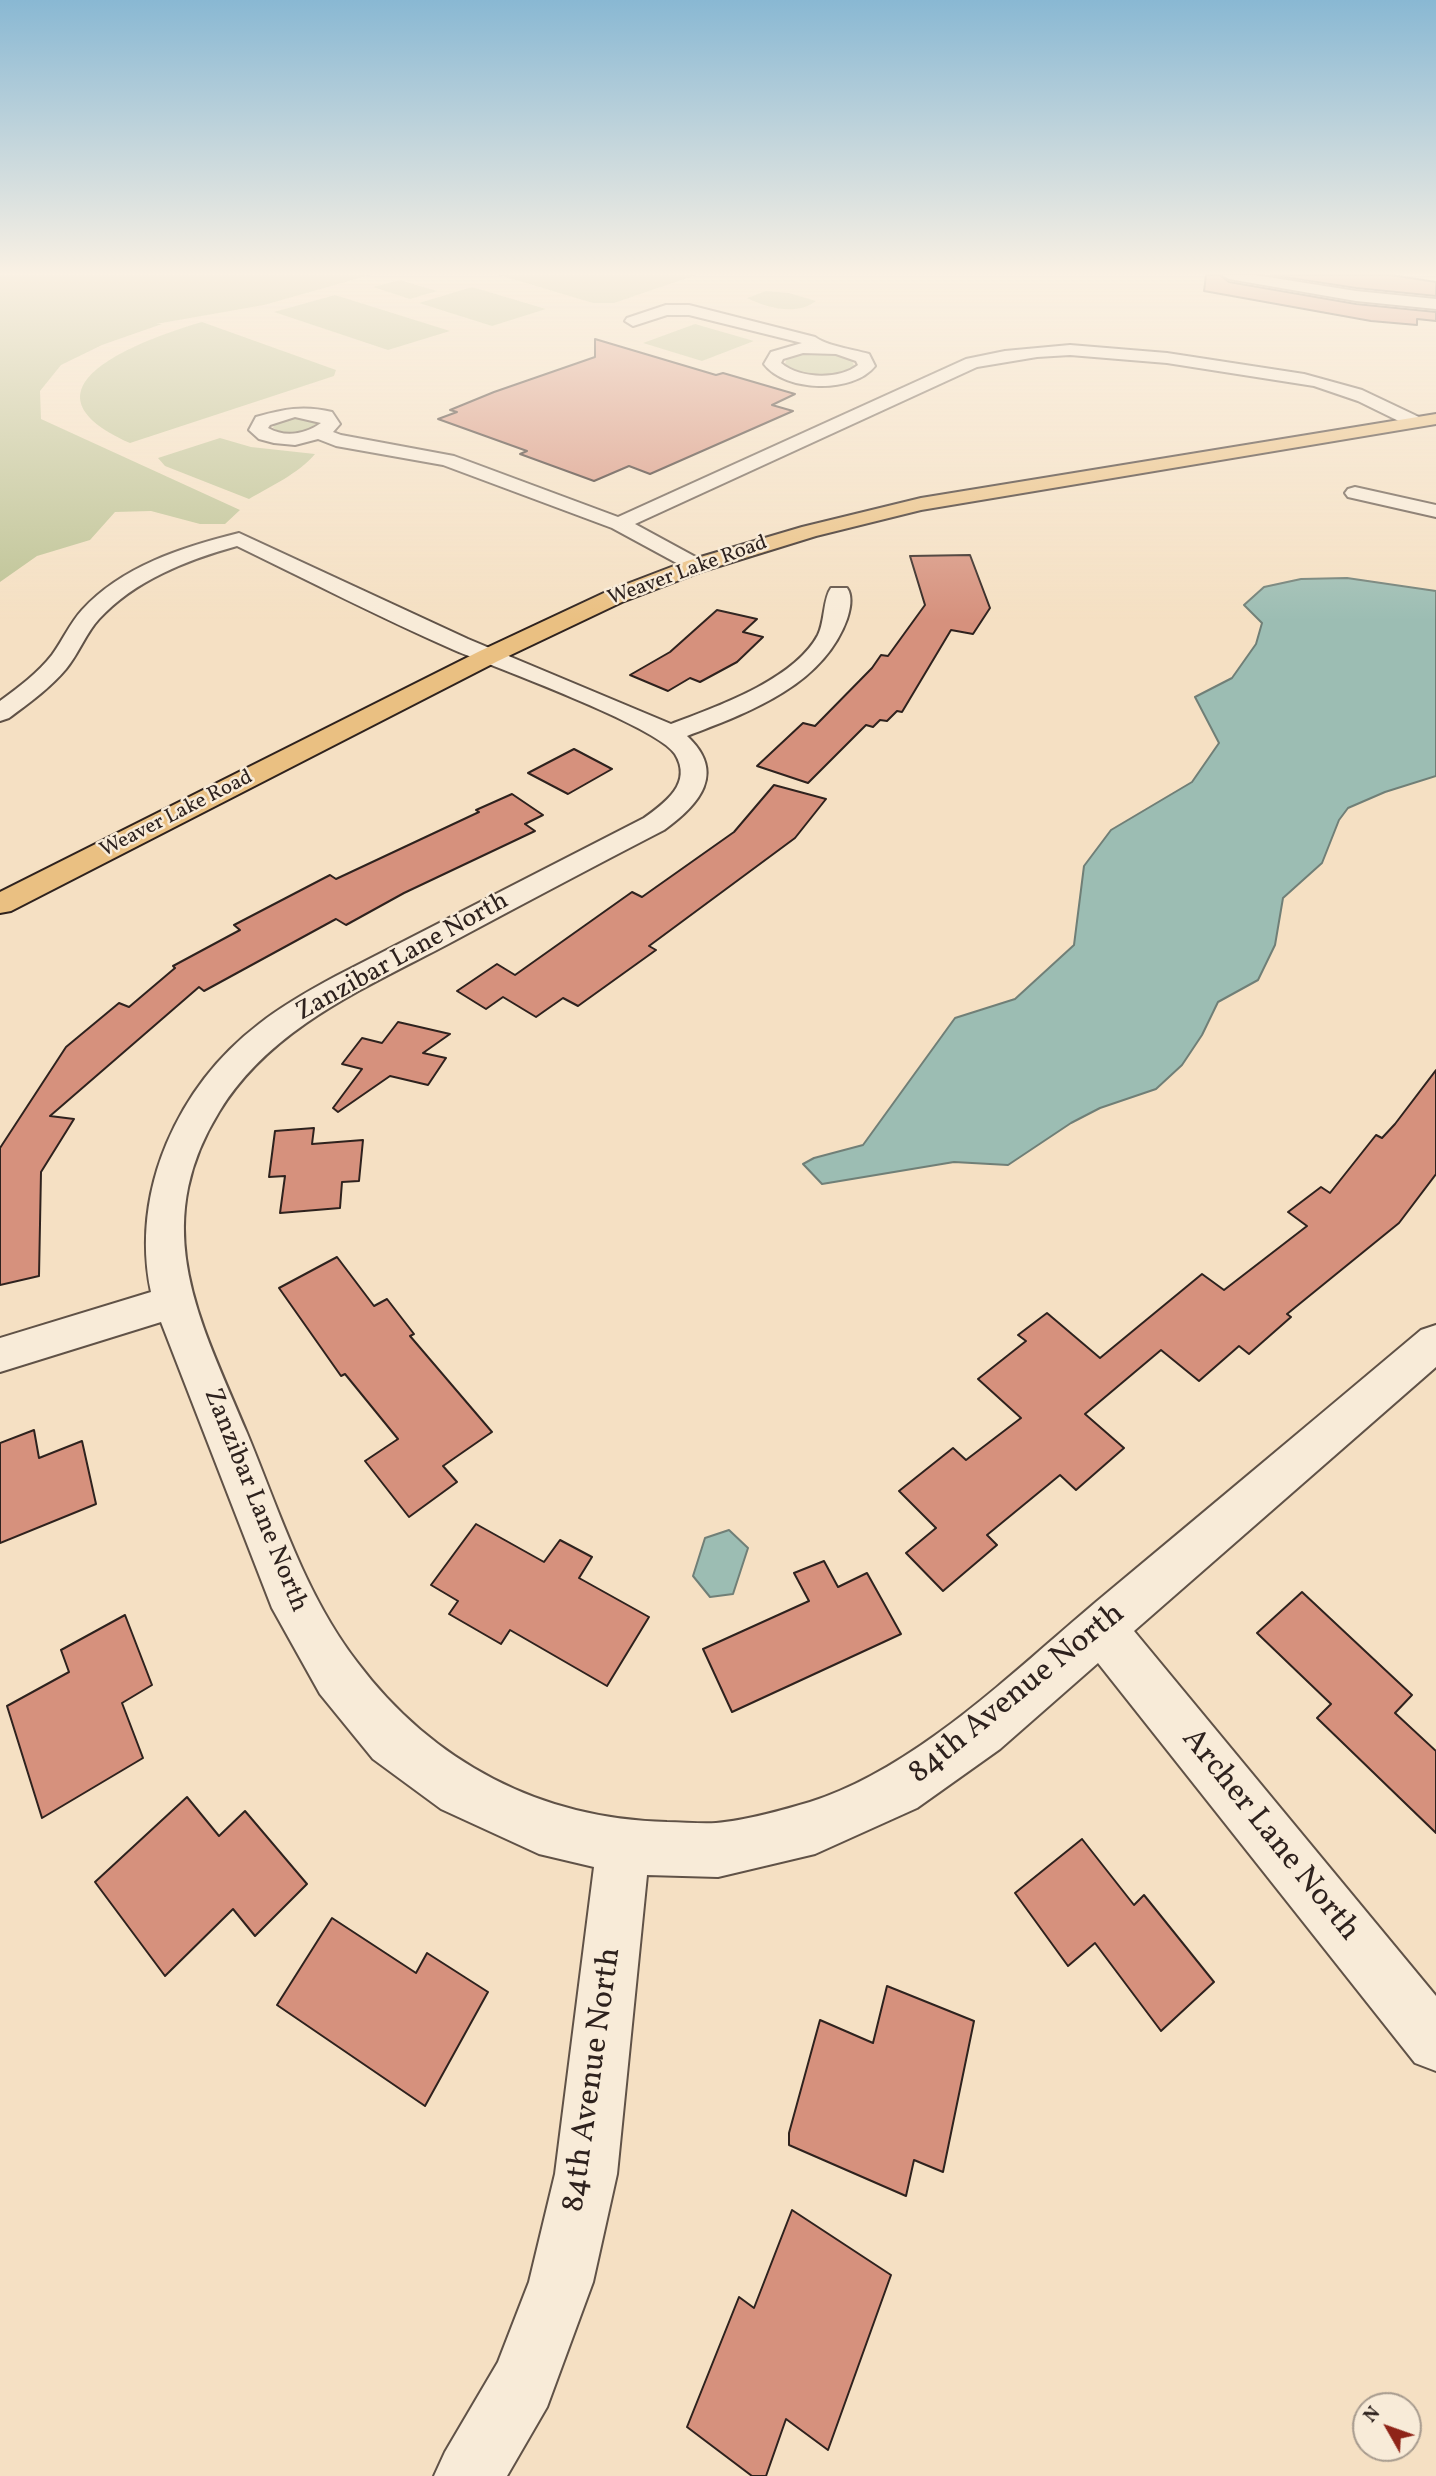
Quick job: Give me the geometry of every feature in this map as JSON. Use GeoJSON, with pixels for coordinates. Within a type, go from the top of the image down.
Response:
{"type":"FeatureCollection","features":[{"type":"Feature","properties":{"kind":"main road","name":"Weaver Lake Road"},"geometry":{"type":"LineString","coordinates":[[0,904],[489,656],[595,605],[695,566],[828,526],[932,502],[1426,421]]}},
{"type":"Feature","properties":{"kind":"street"},"geometry":{"type":"LineString","coordinates":[[813,396],[824,391]]}},
{"type":"Feature","properties":{"kind":"street"},"geometry":{"type":"LineString","coordinates":[[619,524],[910,391]]}},
{"type":"Feature","properties":{"kind":"street"},"geometry":{"type":"LineString","coordinates":[[1342,391],[1426,421]]}},
{"type":"Feature","properties":{"kind":"street"},"geometry":{"type":"LineString","coordinates":[[298,412],[313,402],[339,400]]}},
{"type":"Feature","properties":{"kind":"street"},"geometry":{"type":"LineString","coordinates":[[298,412],[317,413],[331,420],[327,429],[319,433],[282,438],[262,434],[258,430],[262,421],[298,412]]}},
{"type":"Feature","properties":{"kind":"street"},"geometry":{"type":"LineString","coordinates":[[319,433],[335,440],[404,450],[447,460],[619,524],[695,566]]}},
{"type":"Feature","properties":{"kind":"street"},"geometry":{"type":"LineString","coordinates":[[1355,493],[1436,511]]}},
{"type":"Feature","properties":{"kind":"street"},"geometry":{"type":"LineString","coordinates":[[0,713],[57,665],[91,614],[117,591],[153,569],[239,539],[489,656],[671,733],[719,716],[764,694],[799,669],[824,643],[837,617],[839,593]]}},
{"type":"Feature","properties":{"kind":"street","name":"Zanzibar Lane North"},"geometry":{"type":"LineString","coordinates":[[623,1849],[539,1827],[459,1791],[391,1741],[337,1677],[296,1608],[173,1302],[164,1251],[167,1195],[184,1143],[218,1086],[248,1051],[296,1013],[654,824],[680,805],[692,786],[693,769],[689,754],[671,733]]}},
{"type":"Feature","properties":{"kind":"street"},"geometry":{"type":"LineString","coordinates":[[0,1355],[173,1302]]}},
{"type":"Feature","properties":{"kind":"street","name":"84th Avenue North"},"geometry":{"type":"LineString","coordinates":[[469,2476],[523,2383],[561,2282],[586,2174],[623,1849],[718,1850],[815,1827],[899,1790],[982,1731],[1436,1342]]}},
{"type":"Feature","properties":{"kind":"street","name":"Archer Lane North"},"geometry":{"type":"LineString","coordinates":[[1102,1630],[1436,2042]]}},
{"type":"Feature","properties":{"kind":"green space"},"geometry":{"type":"Polygon","coordinates":[[[0,391],[40,391],[41,419],[240,510],[225,524],[200,524],[151,511],[115,512],[90,540],[37,556],[0,582],[0,391]]]}},
{"type":"Feature","properties":{"kind":"green space"},"geometry":{"type":"Polygon","coordinates":[[[82,391],[290,391],[130,443],[95,423],[81,403],[82,391]]]}},
{"type":"Feature","properties":{"kind":"green space"},"geometry":{"type":"Polygon","coordinates":[[[294,417],[316,424],[295,433],[273,428],[275,422],[294,417]]]}},
{"type":"Feature","properties":{"kind":"green space"},"geometry":{"type":"Polygon","coordinates":[[[220,438],[251,447],[315,454],[292,474],[249,499],[165,466],[158,458],[220,438]]]}},
{"type":"Feature","properties":{"kind":"water"},"geometry":{"type":"Polygon","coordinates":[[[1347,578],[1436,591],[1436,776],[1385,792],[1348,808],[1339,820],[1322,863],[1283,898],[1275,945],[1258,980],[1218,1002],[1202,1035],[1182,1065],[1156,1089],[1100,1108],[1071,1123],[1008,1165],[954,1162],[822,1184],[803,1164],[814,1158],[863,1145],[955,1018],[1015,999],[1074,945],[1084,866],[1111,830],[1192,782],[1219,743],[1195,697],[1232,678],[1256,644],[1262,623],[1244,605],[1264,587],[1301,579],[1347,578]]]}},
{"type":"Feature","properties":{"kind":"water"},"geometry":{"type":"Polygon","coordinates":[[[729,1530],[748,1548],[733,1594],[710,1597],[693,1576],[705,1538],[729,1530]]]}},
{"type":"Feature","properties":{"kind":"building"},"geometry":{"type":"Polygon","coordinates":[[[783,391],[795,394],[772,405],[793,411],[650,474],[629,466],[594,481],[520,454],[527,451],[438,419],[457,412],[450,410],[494,392],[783,391]]]}},
{"type":"Feature","properties":{"kind":"building"},"geometry":{"type":"Polygon","coordinates":[[[970,555],[990,608],[973,634],[951,630],[902,712],[897,711],[887,721],[880,720],[873,727],[866,725],[808,783],[757,766],[803,723],[815,726],[872,668],[881,655],[888,656],[925,605],[910,556],[970,555]]]}},
{"type":"Feature","properties":{"kind":"building"},"geometry":{"type":"Polygon","coordinates":[[[717,610],[757,619],[743,632],[763,637],[737,662],[700,682],[690,678],[668,691],[630,675],[670,652],[717,610]]]}},
{"type":"Feature","properties":{"kind":"building"},"geometry":{"type":"Polygon","coordinates":[[[574,749],[612,769],[568,794],[528,773],[574,749]]]}},
{"type":"Feature","properties":{"kind":"building"},"geometry":{"type":"Polygon","coordinates":[[[774,785],[826,799],[795,838],[649,946],[656,950],[578,1006],[563,998],[536,1017],[503,997],[486,1009],[457,991],[497,964],[515,975],[632,892],[642,897],[734,832],[774,785]]]}},
{"type":"Feature","properties":{"kind":"building"},"geometry":{"type":"Polygon","coordinates":[[[512,794],[543,815],[525,824],[535,831],[404,893],[346,925],[336,919],[204,991],[199,987],[50,1116],[74,1119],[41,1172],[39,1276],[0,1285],[0,1148],[66,1047],[119,1003],[129,1007],[175,968],[173,966],[240,930],[234,925],[330,875],[336,879],[512,794]]]}},
{"type":"Feature","properties":{"kind":"building"},"geometry":{"type":"Polygon","coordinates":[[[398,1022],[450,1034],[423,1053],[446,1058],[428,1085],[390,1076],[338,1112],[333,1108],[362,1069],[342,1064],[362,1038],[382,1043],[398,1022]]]}},
{"type":"Feature","properties":{"kind":"building"},"geometry":{"type":"Polygon","coordinates":[[[1436,1070],[1436,1174],[1399,1223],[1287,1314],[1291,1317],[1249,1354],[1239,1346],[1199,1381],[1161,1350],[1085,1414],[1124,1448],[1076,1490],[1060,1475],[987,1535],[997,1545],[943,1591],[906,1553],[936,1528],[899,1491],[953,1448],[966,1460],[1021,1418],[978,1379],[1026,1341],[1018,1335],[1047,1313],[1100,1358],[1202,1274],[1224,1290],[1307,1226],[1288,1212],[1321,1187],[1330,1193],[1376,1135],[1382,1138],[1395,1124],[1436,1070]]]}},
{"type":"Feature","properties":{"kind":"building"},"geometry":{"type":"Polygon","coordinates":[[[314,1128],[312,1144],[363,1140],[359,1181],[342,1182],[340,1208],[280,1213],[285,1176],[269,1177],[275,1131],[314,1128]]]}},
{"type":"Feature","properties":{"kind":"building"},"geometry":{"type":"Polygon","coordinates":[[[337,1257],[374,1306],[387,1299],[414,1334],[410,1336],[492,1432],[443,1466],[457,1482],[409,1517],[365,1461],[398,1439],[345,1374],[341,1376],[279,1288],[337,1257]]]}},
{"type":"Feature","properties":{"kind":"building"},"geometry":{"type":"Polygon","coordinates":[[[34,1430],[39,1458],[82,1441],[96,1504],[0,1543],[0,1443],[34,1430]]]}},
{"type":"Feature","properties":{"kind":"building"},"geometry":{"type":"Polygon","coordinates":[[[476,1524],[544,1562],[560,1540],[592,1557],[579,1578],[649,1617],[607,1686],[510,1630],[501,1644],[449,1614],[458,1601],[431,1585],[476,1524]]]}},
{"type":"Feature","properties":{"kind":"building"},"geometry":{"type":"Polygon","coordinates":[[[824,1561],[838,1587],[867,1573],[901,1634],[732,1712],[703,1649],[809,1601],[794,1573],[824,1561]]]}},
{"type":"Feature","properties":{"kind":"building"},"geometry":{"type":"Polygon","coordinates":[[[1302,1592],[1412,1695],[1395,1713],[1436,1751],[1436,1833],[1317,1718],[1331,1704],[1257,1633],[1302,1592]]]}},
{"type":"Feature","properties":{"kind":"building"},"geometry":{"type":"Polygon","coordinates":[[[125,1615],[152,1685],[122,1703],[143,1758],[42,1818],[7,1706],[69,1672],[61,1650],[125,1615]]]}},
{"type":"Feature","properties":{"kind":"building"},"geometry":{"type":"Polygon","coordinates":[[[187,1797],[219,1836],[245,1811],[307,1884],[255,1936],[233,1909],[165,1976],[95,1882],[187,1797]]]}},
{"type":"Feature","properties":{"kind":"building"},"geometry":{"type":"Polygon","coordinates":[[[1082,1839],[1134,1905],[1144,1895],[1214,1982],[1161,2031],[1095,1943],[1068,1966],[1015,1893],[1082,1839]]]}},
{"type":"Feature","properties":{"kind":"building"},"geometry":{"type":"Polygon","coordinates":[[[332,1918],[416,1973],[427,1953],[488,1992],[425,2106],[277,2005],[332,1918]]]}},
{"type":"Feature","properties":{"kind":"building"},"geometry":{"type":"Polygon","coordinates":[[[887,1986],[974,2021],[943,2172],[914,2160],[906,2196],[789,2145],[789,2133],[820,2020],[873,2043],[887,1986]]]}},
{"type":"Feature","properties":{"kind":"building"},"geometry":{"type":"Polygon","coordinates":[[[792,2210],[891,2275],[828,2450],[786,2419],[766,2476],[752,2476],[687,2427],[739,2297],[754,2308],[792,2210]]]}}]}
